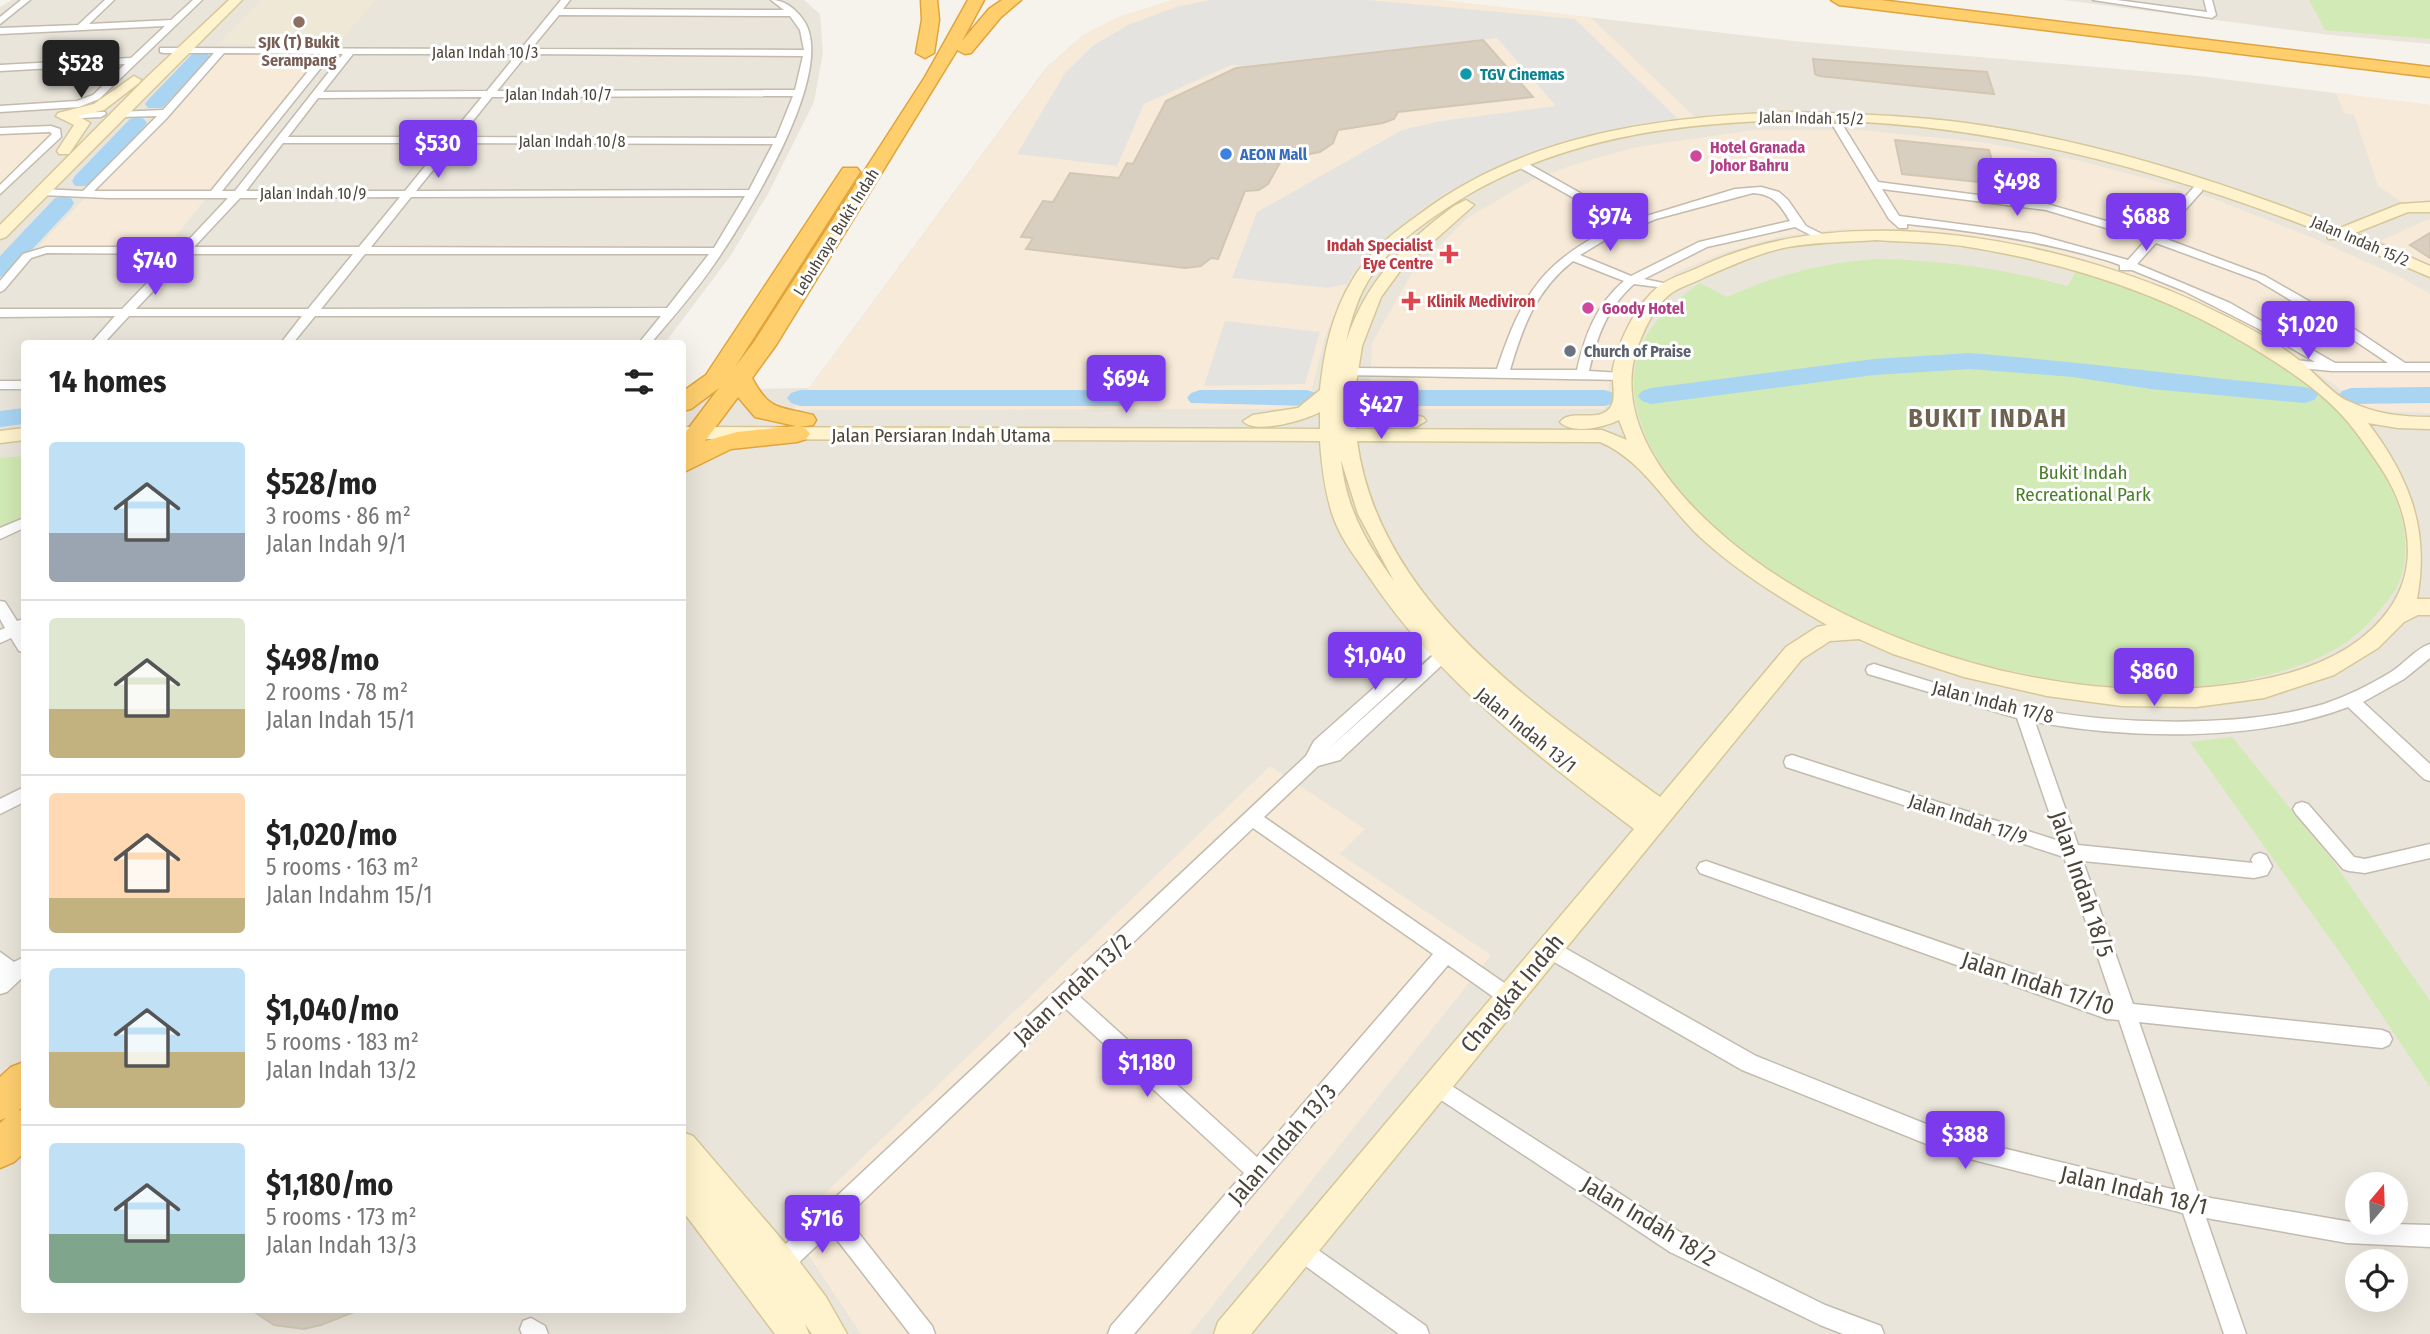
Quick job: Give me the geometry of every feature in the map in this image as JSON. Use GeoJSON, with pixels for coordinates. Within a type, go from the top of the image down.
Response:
{"type":"FeatureCollection","features":[{"type":"Feature","properties":{"kind":"highway"},"geometry":{"type":"LineString","coordinates":[[929,0],[932,12],[922,59],[935,42],[958,0]]}},
{"type":"Feature","properties":{"kind":"highway","name":"Lebuhraya Bukit Indah"},"geometry":{"type":"LineString","coordinates":[[689,422],[740,378],[940,68],[976,0]]}},
{"type":"Feature","properties":{"kind":"highway"},"geometry":{"type":"LineString","coordinates":[[846,217],[866,199],[903,147],[977,32],[995,13],[1013,0]]}},
{"type":"Feature","properties":{"kind":"highway"},"geometry":{"type":"LineString","coordinates":[[1839,0],[2430,72]]}},
{"type":"Feature","properties":{"kind":"highway"},"geometry":{"type":"LineString","coordinates":[[1899,0],[2430,65]]}},
{"type":"Feature","properties":{"kind":"highway","name":"Lebuhraya Bukit Indah"},"geometry":{"type":"LineString","coordinates":[[689,422],[860,157]]}},
{"type":"Feature","properties":{"kind":"highway"},"geometry":{"type":"LineString","coordinates":[[740,378],[752,404],[801,427]]}},
{"type":"Feature","properties":{"kind":"highway"},"geometry":{"type":"LineString","coordinates":[[686,461],[710,446],[801,427]]}},
{"type":"Feature","properties":{"kind":"highway"},"geometry":{"type":"LineString","coordinates":[[0,1102],[21,1083]]}},
{"type":"Feature","properties":{"kind":"highway"},"geometry":{"type":"LineString","coordinates":[[0,1149],[21,1130]]}},
{"type":"Feature","properties":{"kind":"main road"},"geometry":{"type":"LineString","coordinates":[[1,226],[64,151],[163,50],[219,0]]}},
{"type":"Feature","properties":{"kind":"main road"},"geometry":{"type":"LineString","coordinates":[[101,114],[117,109],[152,80],[236,0]]}},
{"type":"Feature","properties":{"kind":"main road"},"geometry":{"type":"LineString","coordinates":[[1,226],[43,192],[152,80]]}},
{"type":"Feature","properties":{"kind":"main road"},"geometry":{"type":"LineString","coordinates":[[85,149],[94,132],[107,119],[101,114]]}},
{"type":"Feature","properties":{"kind":"main road"},"geometry":{"type":"LineString","coordinates":[[63,116],[83,123],[64,151]]}},
{"type":"Feature","properties":{"kind":"main road","name":"Jalan Indah 15/2"},"geometry":{"type":"LineString","coordinates":[[1338,428],[1341,385],[1362,320],[1388,274],[1449,216],[1526,167]]}},
{"type":"Feature","properties":{"kind":"main road"},"geometry":{"type":"LineString","coordinates":[[2346,239],[2404,220],[2430,216]]}},
{"type":"Feature","properties":{"kind":"main road","name":"Jalan Persiaran Indah Utama"},"geometry":{"type":"LineString","coordinates":[[1799,230],[1824,238],[1889,236],[2000,247],[2105,273],[2209,316],[2294,364],[2332,395],[2390,463],[2416,515],[2420,547],[2418,571],[2397,616],[2376,638],[2341,662],[2314,674],[2258,689],[2179,699],[2092,694],[2035,685],[1931,659],[1818,612],[1779,588],[1710,535],[1650,469],[1632,431],[1623,401],[1621,377],[1632,339],[1663,292],[1799,230]]}},
{"type":"Feature","properties":{"kind":"main road","name":"Jalan Indah 15/2"},"geometry":{"type":"LineString","coordinates":[[2346,239],[2430,272]]}},
{"type":"Feature","properties":{"kind":"main road","name":"Jalan Indah 15/2"},"geometry":{"type":"LineString","coordinates":[[2346,239],[2430,284]]}},
{"type":"Feature","properties":{"kind":"main road"},"geometry":{"type":"LineString","coordinates":[[1255,428],[1308,412],[1341,385],[1371,413],[1416,428]]}},
{"type":"Feature","properties":{"kind":"main road"},"geometry":{"type":"LineString","coordinates":[[2332,395],[2360,415],[2370,418],[2393,423],[2430,424]]}},
{"type":"Feature","properties":{"kind":"main road","name":"Jalan Persiaran Indah Utama"},"geometry":{"type":"LineString","coordinates":[[689,422],[801,427],[1416,428],[1592,421],[1620,412],[1623,401]]}},
{"type":"Feature","properties":{"kind":"main road"},"geometry":{"type":"LineString","coordinates":[[1255,428],[1309,443],[1333,478]]}},
{"type":"Feature","properties":{"kind":"main road","name":"Jalan Indah 13/1"},"geometry":{"type":"LineString","coordinates":[[1338,428],[1333,478],[1344,519],[1408,618],[1443,644],[1517,727],[1656,820]]}},
{"type":"Feature","properties":{"kind":"main road"},"geometry":{"type":"LineString","coordinates":[[1355,477],[1358,449],[1362,444],[1416,428]]}},
{"type":"Feature","properties":{"kind":"main road"},"geometry":{"type":"LineString","coordinates":[[0,436],[21,434]]}},
{"type":"Feature","properties":{"kind":"main road"},"geometry":{"type":"LineString","coordinates":[[2390,463],[2388,444],[2396,439],[2430,439]]}},
{"type":"Feature","properties":{"kind":"main road"},"geometry":{"type":"LineString","coordinates":[[0,451],[21,448]]}},
{"type":"Feature","properties":{"kind":"main road","name":"Jalan Indah 13/1"},"geometry":{"type":"LineString","coordinates":[[1355,477],[1370,516],[1395,564],[1429,614],[1443,644]]}},
{"type":"Feature","properties":{"kind":"main road"},"geometry":{"type":"LineString","coordinates":[[2418,571],[2430,591]]}},
{"type":"Feature","properties":{"kind":"main road","name":"Changkat Indah"},"geometry":{"type":"LineString","coordinates":[[1779,588],[1797,610],[1802,622],[1794,653]]}},
{"type":"Feature","properties":{"kind":"main road"},"geometry":{"type":"LineString","coordinates":[[2397,616],[2414,607],[2430,607]]}},
{"type":"Feature","properties":{"kind":"main road","name":"Changkat Indah"},"geometry":{"type":"LineString","coordinates":[[1230,1334],[1794,653],[1825,633],[1864,632]]}},
{"type":"Feature","properties":{"kind":"main road"},"geometry":{"type":"LineString","coordinates":[[686,1151],[782,1263]]}},
{"type":"Feature","properties":{"kind":"main road"},"geometry":{"type":"LineString","coordinates":[[686,1190],[778,1307],[793,1334]]}},
{"type":"Feature","properties":{"kind":"street"},"geometry":{"type":"LineString","coordinates":[[0,21],[26,0]]}},
{"type":"Feature","properties":{"kind":"street"},"geometry":{"type":"LineString","coordinates":[[82,26],[110,0]]}},
{"type":"Feature","properties":{"kind":"street"},"geometry":{"type":"LineString","coordinates":[[0,109],[88,101],[198,0]]}},
{"type":"Feature","properties":{"kind":"street"},"geometry":{"type":"LineString","coordinates":[[290,340],[566,0]]}},
{"type":"Feature","properties":{"kind":"street"},"geometry":{"type":"LineString","coordinates":[[647,340],[718,251],[780,141],[801,93],[807,52],[806,32],[792,13],[775,0]]}},
{"type":"Feature","properties":{"kind":"street"},"geometry":{"type":"LineString","coordinates":[[2097,0],[2212,15],[2208,0]]}},
{"type":"Feature","properties":{"kind":"street"},"geometry":{"type":"LineString","coordinates":[[557,12],[792,13]]}},
{"type":"Feature","properties":{"kind":"street"},"geometry":{"type":"LineString","coordinates":[[0,31],[173,23]]}},
{"type":"Feature","properties":{"kind":"street","name":"Jalan Indah 10/3"},"geometry":{"type":"LineString","coordinates":[[163,50],[807,52]]}},
{"type":"Feature","properties":{"kind":"street"},"geometry":{"type":"LineString","coordinates":[[87,192],[165,113],[221,51]]}},
{"type":"Feature","properties":{"kind":"street"},"geometry":{"type":"LineString","coordinates":[[215,194],[329,51]]}},
{"type":"Feature","properties":{"kind":"street"},"geometry":{"type":"LineString","coordinates":[[100,340],[239,193],[351,51]]}},
{"type":"Feature","properties":{"kind":"street"},"geometry":{"type":"LineString","coordinates":[[0,68],[134,61]]}},
{"type":"Feature","properties":{"kind":"street"},"geometry":{"type":"LineString","coordinates":[[63,116],[99,107],[134,80]]}},
{"type":"Feature","properties":{"kind":"street","name":"Jalan Indah 10/7"},"geometry":{"type":"LineString","coordinates":[[314,95],[801,93]]}},
{"type":"Feature","properties":{"kind":"street"},"geometry":{"type":"LineString","coordinates":[[279,112],[302,112]]}},
{"type":"Feature","properties":{"kind":"street"},"geometry":{"type":"LineString","coordinates":[[121,114],[165,113]]}},
{"type":"Feature","properties":{"kind":"street"},"geometry":{"type":"LineString","coordinates":[[0,119],[101,114]]}},
{"type":"Feature","properties":{"kind":"street","name":"Jalan Indah 15/2"},"geometry":{"type":"LineString","coordinates":[[1526,167],[1574,144],[1631,131],[1692,122],[1774,116],[1877,119],[1975,129],[2091,151],[2213,184],[2346,239]]}},
{"type":"Feature","properties":{"kind":"street","name":"Jalan Indah 15/2"},"geometry":{"type":"LineString","coordinates":[[1341,385],[1335,347],[1362,276],[1391,245],[1428,213],[1471,185],[1526,167],[1685,133],[1764,125],[1838,125],[1973,136],[2074,156],[2198,188],[2346,239]]}},
{"type":"Feature","properties":{"kind":"street"},"geometry":{"type":"LineString","coordinates":[[1838,125],[1895,219],[1896,228],[1889,236]]}},
{"type":"Feature","properties":{"kind":"street"},"geometry":{"type":"LineString","coordinates":[[0,131],[51,129],[56,131],[57,135],[0,191]]}},
{"type":"Feature","properties":{"kind":"street","name":"Jalan Indah 10/8"},"geometry":{"type":"LineString","coordinates":[[280,140],[780,141]]}},
{"type":"Feature","properties":{"kind":"street"},"geometry":{"type":"LineString","coordinates":[[1526,167],[1628,224]]}},
{"type":"Feature","properties":{"kind":"street"},"geometry":{"type":"LineString","coordinates":[[1875,185],[2047,207],[2152,238],[2261,278],[2331,318],[2402,367]]}},
{"type":"Feature","properties":{"kind":"street"},"geometry":{"type":"LineString","coordinates":[[2105,273],[2129,266],[2198,188]]}},
{"type":"Feature","properties":{"kind":"street"},"geometry":{"type":"LineString","coordinates":[[1502,374],[1525,307],[1555,269],[1571,256],[1628,224],[1692,204],[1756,190],[1770,192],[1783,199],[1799,230],[1703,244],[1638,282],[1623,287],[1593,328],[1581,374]]}},
{"type":"Feature","properties":{"kind":"street","name":"Jalan Indah 10/9"},"geometry":{"type":"LineString","coordinates":[[43,192],[752,193]]}},
{"type":"Feature","properties":{"kind":"street"},"geometry":{"type":"LineString","coordinates":[[2346,239],[2406,207],[2430,206]]}},
{"type":"Feature","properties":{"kind":"street"},"geometry":{"type":"LineString","coordinates":[[1895,219],[1926,238]]}},
{"type":"Feature","properties":{"kind":"street"},"geometry":{"type":"LineString","coordinates":[[1895,219],[1979,228],[2036,238],[2129,266],[2204,295],[2275,331],[2332,367]]}},
{"type":"Feature","properties":{"kind":"street"},"geometry":{"type":"LineString","coordinates":[[0,288],[27,256],[46,250],[718,251]]}},
{"type":"Feature","properties":{"kind":"street"},"geometry":{"type":"LineString","coordinates":[[1571,256],[1663,292]]}},
{"type":"Feature","properties":{"kind":"street"},"geometry":{"type":"LineString","coordinates":[[2129,266],[2138,285]]}},
{"type":"Feature","properties":{"kind":"street"},"geometry":{"type":"LineString","coordinates":[[0,313],[670,312]]}},
{"type":"Feature","properties":{"kind":"street"},"geometry":{"type":"LineString","coordinates":[[2294,364],[2332,367],[2430,367]]}},
{"type":"Feature","properties":{"kind":"street"},"geometry":{"type":"LineString","coordinates":[[2315,381],[2317,376],[2332,367]]}},
{"type":"Feature","properties":{"kind":"street"},"geometry":{"type":"LineString","coordinates":[[1341,385],[1502,374],[1621,377]]}},
{"type":"Feature","properties":{"kind":"street"},"geometry":{"type":"LineString","coordinates":[[0,385],[21,385]]}},
{"type":"Feature","properties":{"kind":"street","name":"Jalan Indah 13/1"},"geometry":{"type":"LineString","coordinates":[[1338,428],[1355,477]]}},
{"type":"Feature","properties":{"kind":"street","name":"Jalan Persiaran Indah Utama"},"geometry":{"type":"LineString","coordinates":[[1416,428],[1602,436],[1626,446],[1650,469]]}},
{"type":"Feature","properties":{"kind":"street"},"geometry":{"type":"LineString","coordinates":[[0,534],[21,524]]}},
{"type":"Feature","properties":{"kind":"street"},"geometry":{"type":"LineString","coordinates":[[0,606],[12,631]]}},
{"type":"Feature","properties":{"kind":"street","name":"Jalan Indah 13/2"},"geometry":{"type":"LineString","coordinates":[[782,1263],[1312,761],[1334,755],[1443,644]]}},
{"type":"Feature","properties":{"kind":"street","name":"Jalan Indah 17/8"},"geometry":{"type":"LineString","coordinates":[[1874,670],[2024,713],[2087,723],[2173,728],[2234,727],[2298,716],[2352,701],[2387,684],[2430,650]]}},
{"type":"Feature","properties":{"kind":"street"},"geometry":{"type":"LineString","coordinates":[[2352,701],[2430,774]]}},
{"type":"Feature","properties":{"kind":"street","name":"Jalan Indah 18/5"},"geometry":{"type":"LineString","coordinates":[[2024,713],[2235,1334]]}},
{"type":"Feature","properties":{"kind":"street","name":"Jalan Indah 17/9"},"geometry":{"type":"LineString","coordinates":[[1791,762],[2071,852],[2254,871],[2261,870],[2263,866],[2260,860]]}},
{"type":"Feature","properties":{"kind":"street"},"geometry":{"type":"LineString","coordinates":[[0,807],[21,796]]}},
{"type":"Feature","properties":{"kind":"street"},"geometry":{"type":"LineString","coordinates":[[2302,809],[2349,864],[2365,866],[2430,851]]}},
{"type":"Feature","properties":{"kind":"street"},"geometry":{"type":"LineString","coordinates":[[1252,818],[1509,998]]}},
{"type":"Feature","properties":{"kind":"street","name":"Jalan Indah 17/10"},"geometry":{"type":"LineString","coordinates":[[1706,869],[2107,1010],[2382,1039]]}},
{"type":"Feature","properties":{"kind":"street","name":"Jalan Indah 18/1"},"geometry":{"type":"LineString","coordinates":[[1549,949],[1749,1063],[1961,1149],[2192,1205],[2347,1232],[2430,1236]]}},
{"type":"Feature","properties":{"kind":"street","name":"Jalan Indah 13/3"},"geometry":{"type":"LineString","coordinates":[[1119,1334],[1446,953]]}},
{"type":"Feature","properties":{"kind":"street"},"geometry":{"type":"LineString","coordinates":[[1064,995],[1258,1172]]}},
{"type":"Feature","properties":{"kind":"street","name":"Jalan Indah 18/2"},"geometry":{"type":"LineString","coordinates":[[1436,1085],[1678,1244],[1820,1314],[1873,1334]]}},
{"type":"Feature","properties":{"kind":"street"},"geometry":{"type":"LineString","coordinates":[[832,1216],[924,1334]]}},
{"type":"Feature","properties":{"kind":"street"},"geometry":{"type":"LineString","coordinates":[[1301,1249],[1418,1334]]}},
{"type":"Feature","properties":{"kind":"street"},"geometry":{"type":"LineString","coordinates":[[782,1263],[831,1334]]}},
{"type":"Feature","properties":{"kind":"shaded area"},"geometry":{"type":"Polygon","coordinates":[[[12,0],[804,0],[820,14],[823,52],[814,102],[768,194],[731,255],[667,340],[21,340],[21,1313],[686,1313],[686,390],[809,388],[1046,68],[1083,35],[1119,17],[1172,0],[1439,0],[1793,41],[2199,76],[2430,105],[2430,1334],[0,1334],[0,7],[12,0]]]}},
{"type":"Feature","properties":{"kind":"shaded area","name":"SJK (T) Bukit Serampang"},"geometry":{"type":"Polygon","coordinates":[[[262,0],[376,0],[336,45],[218,44],[262,0]]]}},
{"type":"Feature","properties":{"kind":"shaded area"},"geometry":{"type":"Polygon","coordinates":[[[1172,0],[1439,0],[1590,17],[1695,117],[1658,121],[1561,142],[1472,179],[1426,204],[1356,269],[1347,284],[1325,337],[1307,409],[793,410],[1047,68],[1083,35],[1119,17],[1172,0]]]}},
{"type":"Feature","properties":{"kind":"shaded area"},"geometry":{"type":"Polygon","coordinates":[[[1209,0],[1369,0],[1575,19],[1678,119],[1561,142],[1472,179],[1426,204],[1356,269],[1347,284],[1328,288],[1232,278],[1257,212],[1402,130],[1441,121],[1556,106],[1497,38],[1246,66],[1231,65],[1144,104],[1117,166],[1017,154],[1065,73],[1094,45],[1128,25],[1176,7],[1209,0]]]}},
{"type":"Feature","properties":{"kind":"shaded area"},"geometry":{"type":"Polygon","coordinates":[[[2064,0],[2430,0],[2430,44],[2330,35],[2064,0]]]}},
{"type":"Feature","properties":{"kind":"shaded area"},"geometry":{"type":"Polygon","coordinates":[[[224,53],[324,53],[166,248],[37,248],[224,53]]]}},
{"type":"Feature","properties":{"kind":"shaded area"},"geometry":{"type":"Polygon","coordinates":[[[2336,93],[2430,105],[2430,202],[2401,202],[2378,186],[2354,115],[2344,113],[2336,93]]]}},
{"type":"Feature","properties":{"kind":"shaded area"},"geometry":{"type":"Polygon","coordinates":[[[1754,130],[1861,130],[1981,142],[2081,161],[2217,200],[2306,235],[2398,276],[2430,294],[2430,413],[2378,411],[2356,403],[2335,385],[2247,328],[2158,284],[2034,248],[1939,233],[1841,229],[1779,237],[1726,252],[1677,272],[1642,300],[1612,366],[1605,409],[1369,409],[1372,343],[1412,273],[1467,218],[1534,179],[1573,165],[1636,147],[1754,130]]]}},
{"type":"Feature","properties":{"kind":"shaded area"},"geometry":{"type":"Polygon","coordinates":[[[0,133],[52,133],[52,136],[0,187],[0,133]]]}},
{"type":"Feature","properties":{"kind":"shaded area"},"geometry":{"type":"Polygon","coordinates":[[[2430,220],[2430,266],[2380,241],[2430,220]]]}},
{"type":"Feature","properties":{"kind":"shaded area"},"geometry":{"type":"Polygon","coordinates":[[[1225,321],[1320,332],[1305,384],[1204,386],[1225,321]]]}},
{"type":"Feature","properties":{"kind":"shaded area"},"geometry":{"type":"Polygon","coordinates":[[[1270,766],[1365,829],[1340,854],[1491,955],[1190,1334],[861,1334],[790,1227],[1270,766]]]}},
{"type":"Feature","properties":{"kind":"green space"},"geometry":{"type":"Polygon","coordinates":[[[2309,0],[2430,0],[2430,39],[2325,30],[2309,0]]]}},
{"type":"Feature","properties":{"kind":"green space","name":"Bukit Indah Recreational Park"},"geometry":{"type":"Polygon","coordinates":[[[1876,259],[1973,266],[2068,286],[2076,271],[2163,301],[2248,342],[2323,397],[2355,431],[2381,469],[2400,511],[2403,526],[2405,557],[2397,587],[2366,626],[2352,638],[2304,664],[2250,679],[2211,685],[2132,688],[2052,679],[1975,662],[1912,643],[1840,612],[1771,572],[1729,540],[1685,497],[1650,444],[1639,416],[1634,387],[1641,347],[1662,315],[1700,283],[1727,297],[1800,271],[1876,259]]]}},
{"type":"Feature","properties":{"kind":"green space"},"geometry":{"type":"Polygon","coordinates":[[[21,456],[21,517],[0,527],[0,458],[21,456]]]}},
{"type":"Feature","properties":{"kind":"green space"},"geometry":{"type":"Polygon","coordinates":[[[2232,737],[2333,861],[2430,1001],[2430,1087],[2343,957],[2190,742],[2232,737]]]}},
{"type":"Feature","properties":{"kind":"building","name":"AEON Mall"},"geometry":{"type":"Polygon","coordinates":[[[1483,40],[1533,97],[1398,112],[1394,119],[1383,123],[1338,130],[1333,143],[1320,152],[1282,159],[1268,184],[1259,190],[1245,191],[1218,259],[1211,258],[1201,266],[1185,268],[1026,249],[1033,238],[1021,237],[1043,201],[1053,202],[1070,173],[1119,178],[1127,163],[1133,164],[1166,101],[1236,68],[1483,40]]]}},
{"type":"Feature","properties":{"kind":"building"},"geometry":{"type":"Polygon","coordinates":[[[1813,59],[1987,72],[1994,94],[1819,76],[1815,74],[1813,59]]]}},
{"type":"Feature","properties":{"kind":"building"},"geometry":{"type":"Polygon","coordinates":[[[1895,140],[1989,150],[1999,184],[1902,174],[1895,140]]]}},
{"type":"Feature","properties":{"kind":"building"},"geometry":{"type":"Polygon","coordinates":[[[2430,233],[2430,258],[2410,245],[2430,233]]]}},
{"type":"Feature","properties":{"kind":"building"},"geometry":{"type":"Polygon","coordinates":[[[256,1313],[351,1313],[304,1329],[274,1325],[256,1313]]]}},
{"type":"Feature","properties":{"kind":"waterway"},"geometry":{"type":"LineString","coordinates":[[155,104],[201,56]]}},
{"type":"Feature","properties":{"kind":"waterway"},"geometry":{"type":"LineString","coordinates":[[83,181],[137,123]]}},
{"type":"Feature","properties":{"kind":"waterway"},"geometry":{"type":"LineString","coordinates":[[0,270],[63,203]]}},
{"type":"Feature","properties":{"kind":"waterway"},"geometry":{"type":"LineString","coordinates":[[1651,396],[1874,367],[1970,361],[2073,369],[2151,381],[2305,395]]}},
{"type":"Feature","properties":{"kind":"waterway"},"geometry":{"type":"LineString","coordinates":[[2351,396],[2430,395]]}},
{"type":"Feature","properties":{"kind":"waterway"},"geometry":{"type":"LineString","coordinates":[[800,398],[1121,398]]}},
{"type":"Feature","properties":{"kind":"waterway"},"geometry":{"type":"LineString","coordinates":[[1200,398],[1307,398]]}},
{"type":"Feature","properties":{"kind":"waterway"},"geometry":{"type":"LineString","coordinates":[[1370,398],[1605,398]]}},
{"type":"Feature","properties":{"kind":"waterway"},"geometry":{"type":"LineString","coordinates":[[0,419],[21,416]]}},
{"type":"Feature","properties":{"kind":"place","name":"SJK (T) Bukit Serampang"},"geometry":{"type":"Point","coordinates":[299,22]}},
{"type":"Feature","properties":{"kind":"place","name":"TGV Cinemas"},"geometry":{"type":"Point","coordinates":[1466,74]}},
{"type":"Feature","properties":{"kind":"place","name":"AEON Mall"},"geometry":{"type":"Point","coordinates":[1226,154]}},
{"type":"Feature","properties":{"kind":"place","name":"Hotel Granada Johor Bahru"},"geometry":{"type":"Point","coordinates":[1696,156]}},
{"type":"Feature","properties":{"kind":"place","name":"Indah Specialist Eye Centre"},"geometry":{"type":"Point","coordinates":[1449,254]}},
{"type":"Feature","properties":{"kind":"place","name":"Klinik Mediviron"},"geometry":{"type":"Point","coordinates":[1411,301]}},
{"type":"Feature","properties":{"kind":"place","name":"Goody Hotel"},"geometry":{"type":"Point","coordinates":[1588,308]}},
{"type":"Feature","properties":{"kind":"place","name":"Church of Praise"},"geometry":{"type":"Point","coordinates":[1570,351]}},
{"type":"Feature","properties":{"kind":"district","name":"BUKIT INDAH"},"geometry":{"type":"Point","coordinates":[1988,418]}}]}
